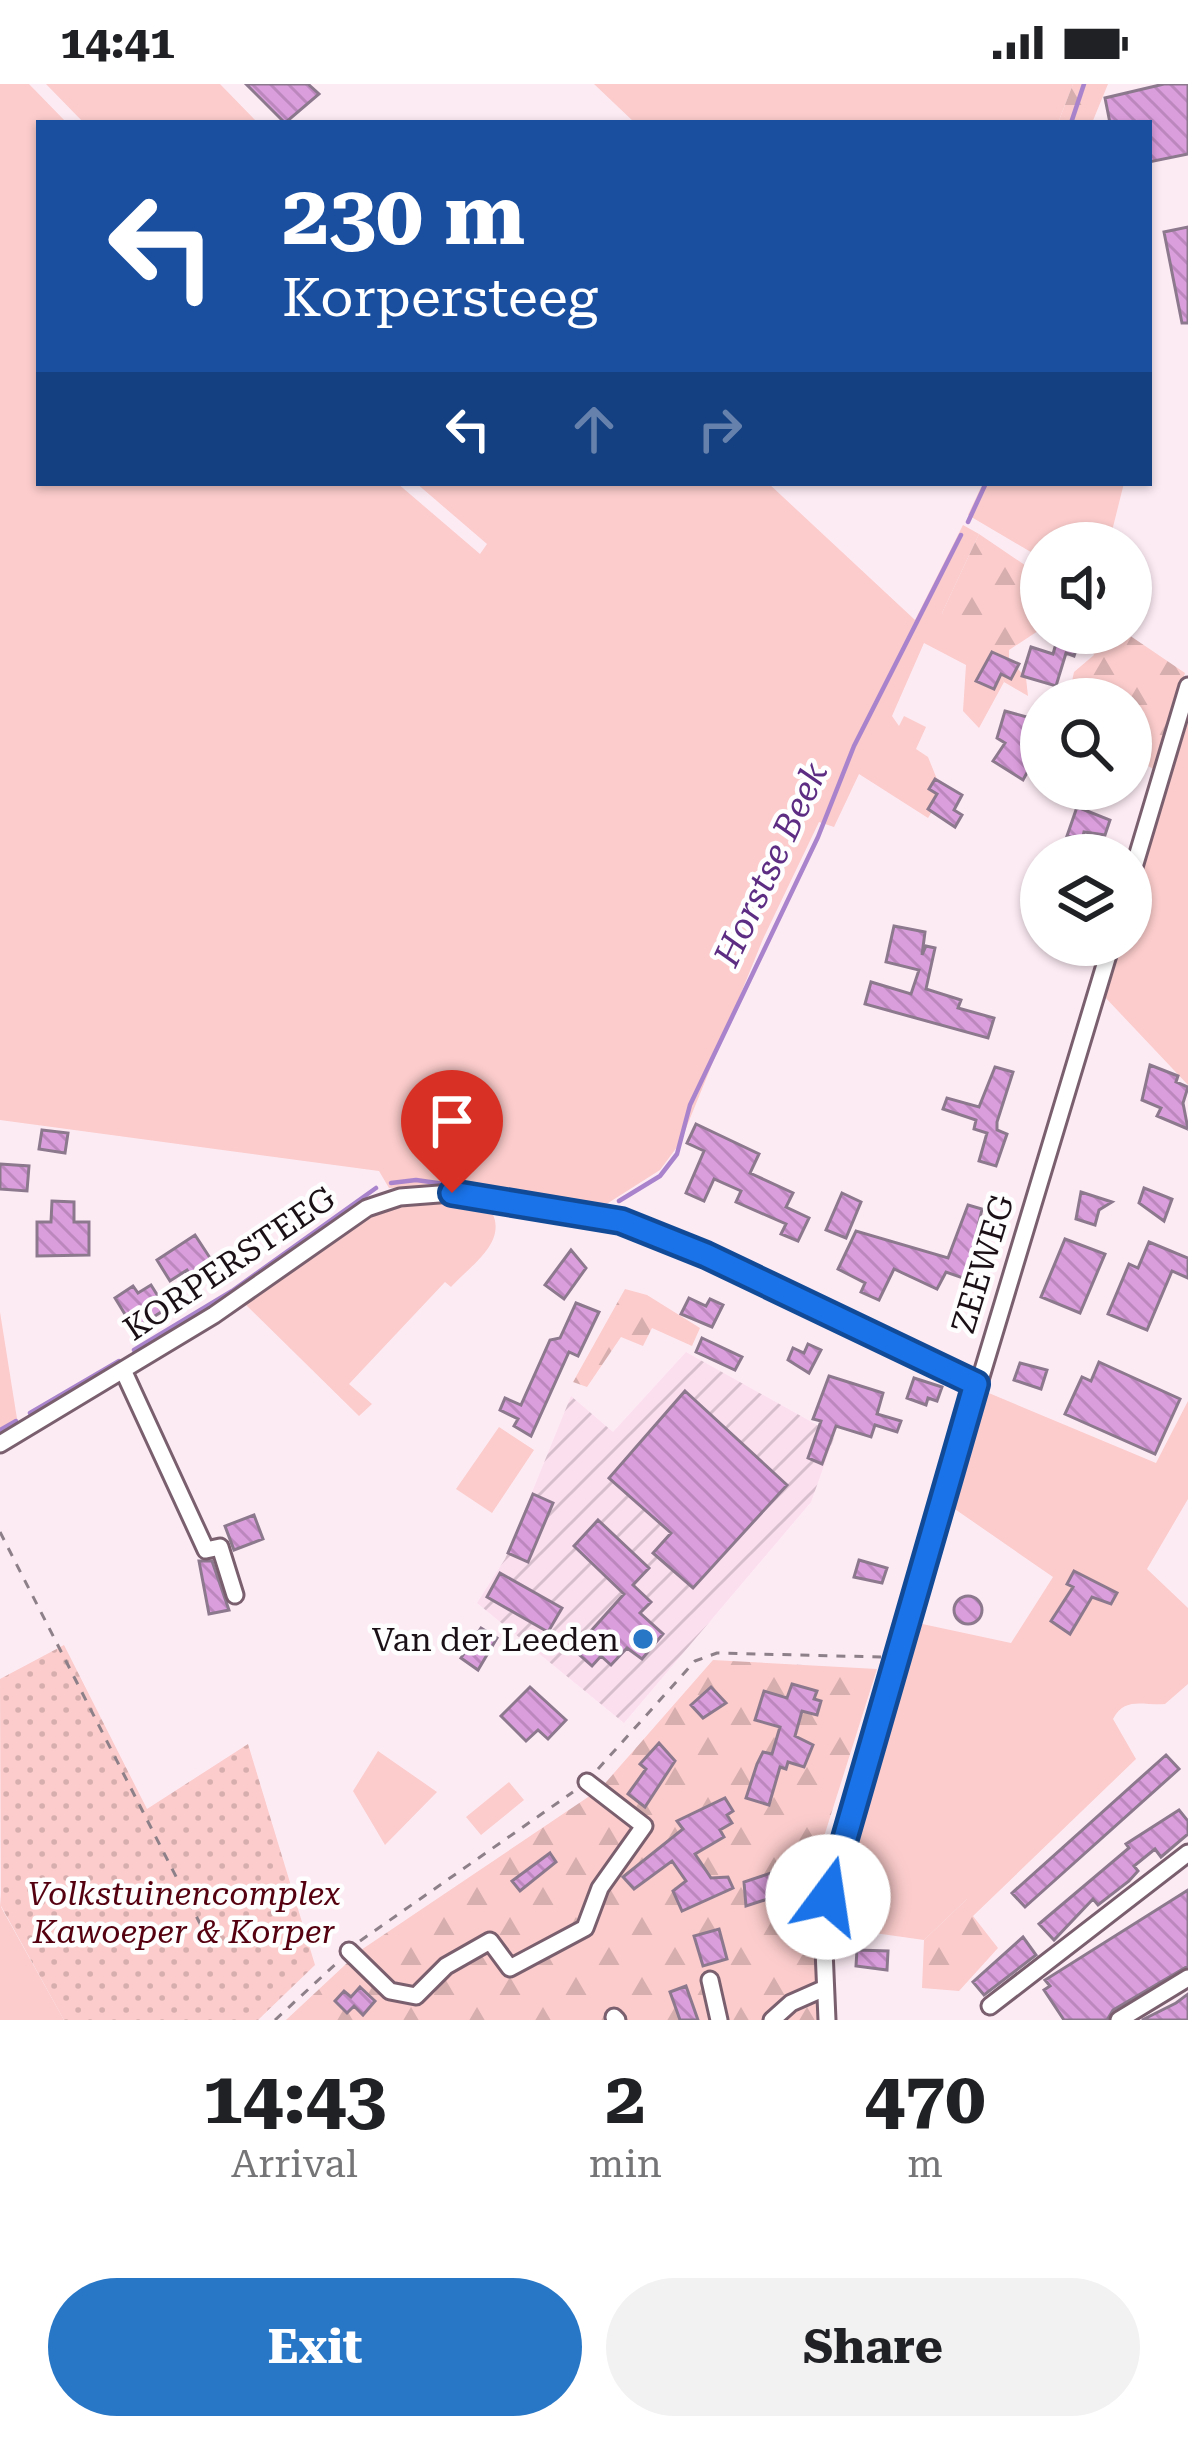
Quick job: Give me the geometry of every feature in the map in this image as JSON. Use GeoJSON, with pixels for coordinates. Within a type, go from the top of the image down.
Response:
{"type":"FeatureCollection","features":[{"type":"Feature","properties":{"kind":"street"},"geometry":{"type":"LineString","coordinates":[[1144,834],[1188,686]]}},
{"type":"Feature","properties":{"kind":"street","name":"ZEEWEG"},"geometry":{"type":"LineString","coordinates":[[827,2020],[823,1926],[833,1868],[1105,966]]}},
{"type":"Feature","properties":{"kind":"street","name":"KORPERSTEEG"},"geometry":{"type":"LineString","coordinates":[[0,1444],[214,1315],[367,1208],[400,1196],[452,1193],[621,1221],[706,1255],[976,1384]]}},
{"type":"Feature","properties":{"kind":"street"},"geometry":{"type":"LineString","coordinates":[[123,1370],[206,1550],[220,1547],[235,1595]]}},
{"type":"Feature","properties":{"kind":"street"},"geometry":{"type":"LineString","coordinates":[[349,1951],[390,1991],[416,1996],[446,1966],[490,1941],[510,1968],[585,1928],[600,1888],[644,1826],[587,1782]]}},
{"type":"Feature","properties":{"kind":"street"},"geometry":{"type":"LineString","coordinates":[[990,2006],[1188,1853]]}},
{"type":"Feature","properties":{"kind":"street"},"geometry":{"type":"LineString","coordinates":[[1119,2020],[1188,1978]]}},
{"type":"Feature","properties":{"kind":"street"},"geometry":{"type":"LineString","coordinates":[[710,1980],[719,2020]]}},
{"type":"Feature","properties":{"kind":"street"},"geometry":{"type":"LineString","coordinates":[[772,2020],[791,2003],[825,1988]]}},
{"type":"Feature","properties":{"kind":"path"},"geometry":{"type":"LineString","coordinates":[[0,1532],[212,1947]]}},
{"type":"Feature","properties":{"kind":"path"},"geometry":{"type":"LineString","coordinates":[[275,2020],[349,1951],[587,1782],[695,1661],[717,1653],[895,1658]]}},
{"type":"Feature","properties":{"kind":"shaded area"},"geometry":{"type":"Polygon","coordinates":[[[686,1352],[835,1435],[811,1502],[624,1723],[477,1603],[505,1559],[571,1396],[613,1432],[686,1352]]]}},
{"type":"Feature","properties":{"kind":"green space"},"geometry":{"type":"Polygon","coordinates":[[[0,84],[29,84],[64,120],[36,120],[36,486],[401,486],[480,554],[487,544],[419,486],[771,486],[915,620],[963,525],[979,534],[942,613],[989,656],[1004,682],[979,728],[963,711],[966,665],[924,643],[892,716],[899,726],[904,716],[926,727],[916,749],[928,757],[943,794],[928,818],[859,774],[834,827],[819,822],[763,939],[680,1143],[660,1170],[594,1212],[440,1186],[389,1188],[379,1171],[0,1120],[0,84]]]}},
{"type":"Feature","properties":{"kind":"green space"},"geometry":{"type":"Polygon","coordinates":[[[46,84],[220,84],[255,120],[81,120],[46,84]]]}},
{"type":"Feature","properties":{"kind":"green space"},"geometry":{"type":"Polygon","coordinates":[[[594,84],[1073,84],[1059,120],[632,120],[594,84]]]}},
{"type":"Feature","properties":{"kind":"green space"},"geometry":{"type":"Polygon","coordinates":[[[1073,84],[1108,84],[1093,120],[1059,120],[1073,84]]]}},
{"type":"Feature","properties":{"kind":"green space"},"geometry":{"type":"Polygon","coordinates":[[[982,486],[1123,486],[1114,522],[1020,522],[1020,546],[968,515],[982,486]]]}},
{"type":"Feature","properties":{"kind":"green space"},"geometry":{"type":"Polygon","coordinates":[[[979,534],[1020,562],[1020,643],[1009,650],[1009,659],[1026,678],[1020,678],[1020,691],[1004,682],[989,656],[967,650],[942,613],[979,534]]]}},
{"type":"Feature","properties":{"kind":"green space"},"geometry":{"type":"Polygon","coordinates":[[[1152,651],[1185,673],[1155,770],[1152,678],[1073,678],[1094,655],[1152,651]]]}},
{"type":"Feature","properties":{"kind":"green space"},"geometry":{"type":"Polygon","coordinates":[[[1188,722],[1188,1085],[1102,994],[1111,966],[1152,966],[1152,834],[1188,722]]]}},
{"type":"Feature","properties":{"kind":"green space"},"geometry":{"type":"Polygon","coordinates":[[[429,1199],[489,1207],[495,1219],[492,1240],[478,1260],[451,1287],[445,1282],[349,1384],[372,1404],[359,1416],[244,1303],[353,1224],[377,1212],[429,1199]]]}},
{"type":"Feature","properties":{"kind":"green space"},"geometry":{"type":"Polygon","coordinates":[[[625,1289],[647,1295],[700,1328],[692,1346],[652,1328],[643,1346],[621,1337],[587,1387],[573,1382],[625,1289]]]}},
{"type":"Feature","properties":{"kind":"green space"},"geometry":{"type":"Polygon","coordinates":[[[0,1312],[18,1425],[0,1439],[0,1312]]]}},
{"type":"Feature","properties":{"kind":"green space"},"geometry":{"type":"Polygon","coordinates":[[[984,1391],[1156,1463],[1188,1401],[1188,1499],[1147,1569],[1188,1608],[1188,1684],[1165,1704],[1129,1705],[1118,1712],[1113,1719],[1136,1759],[973,1916],[967,1899],[924,1940],[832,1927],[848,1838],[913,1622],[1011,1643],[1053,1577],[949,1505],[984,1391]]]}},
{"type":"Feature","properties":{"kind":"green space"},"geometry":{"type":"Polygon","coordinates":[[[499,1427],[534,1450],[492,1513],[456,1489],[499,1427]]]}},
{"type":"Feature","properties":{"kind":"green space","name":"Volkstuinencomplex Kawoeper & Korper"},"geometry":{"type":"Polygon","coordinates":[[[64,1645],[147,1809],[248,1744],[315,1965],[258,2020],[64,2020],[1,1906],[0,1679],[64,1645]]]}},
{"type":"Feature","properties":{"kind":"green space"},"geometry":{"type":"Polygon","coordinates":[[[713,1660],[877,1669],[815,1865],[822,2020],[286,2020],[361,1950],[600,1789],[713,1660]]]}},
{"type":"Feature","properties":{"kind":"green space"},"geometry":{"type":"Polygon","coordinates":[[[378,1751],[437,1792],[385,1845],[353,1791],[378,1751]]]}},
{"type":"Feature","properties":{"kind":"green space"},"geometry":{"type":"Polygon","coordinates":[[[509,1782],[524,1800],[481,1835],[466,1817],[509,1782]]]}},
{"type":"Feature","properties":{"kind":"green space"},"geometry":{"type":"Polygon","coordinates":[[[0,1894],[1,1907],[64,2020],[0,2020],[0,1894]]]}},
{"type":"Feature","properties":{"kind":"green space"},"geometry":{"type":"Polygon","coordinates":[[[967,1899],[975,1899],[973,1916],[998,1948],[959,1991],[922,1988],[924,1940],[967,1899]]]}},
{"type":"Feature","properties":{"kind":"building"},"geometry":{"type":"Polygon","coordinates":[[[246,84],[308,84],[319,94],[289,120],[282,120],[246,84]]]}},
{"type":"Feature","properties":{"kind":"building"},"geometry":{"type":"Polygon","coordinates":[[[1164,84],[1188,84],[1188,154],[1152,161],[1152,120],[1109,120],[1105,98],[1164,84]]]}},
{"type":"Feature","properties":{"kind":"building"},"geometry":{"type":"Polygon","coordinates":[[[1188,227],[1188,323],[1182,323],[1164,232],[1188,227]]]}},
{"type":"Feature","properties":{"kind":"building"},"geometry":{"type":"Polygon","coordinates":[[[992,652],[1019,664],[1011,679],[1001,674],[994,689],[976,681],[992,652]]]}},
{"type":"Feature","properties":{"kind":"building"},"geometry":{"type":"Polygon","coordinates":[[[1029,654],[1066,654],[1058,678],[1022,676],[1029,654]]]}},
{"type":"Feature","properties":{"kind":"building"},"geometry":{"type":"Polygon","coordinates":[[[1005,711],[1020,715],[1020,778],[993,761],[1005,743],[997,738],[1005,711]]]}},
{"type":"Feature","properties":{"kind":"building"},"geometry":{"type":"Polygon","coordinates":[[[935,779],[962,795],[954,810],[962,815],[955,827],[928,809],[937,794],[929,789],[935,779]]]}},
{"type":"Feature","properties":{"kind":"building"},"geometry":{"type":"Polygon","coordinates":[[[1076,810],[1110,820],[1105,834],[1068,834],[1076,810]]]}},
{"type":"Feature","properties":{"kind":"building"},"geometry":{"type":"Polygon","coordinates":[[[894,926],[925,932],[922,955],[926,946],[935,948],[926,989],[961,1000],[958,1008],[994,1018],[988,1038],[865,1004],[871,982],[911,994],[919,970],[886,962],[894,926]]]}},
{"type":"Feature","properties":{"kind":"building"},"geometry":{"type":"Polygon","coordinates":[[[1150,1065],[1178,1076],[1176,1082],[1188,1087],[1183,1103],[1188,1129],[1157,1116],[1161,1108],[1142,1100],[1150,1065]]]}},
{"type":"Feature","properties":{"kind":"building"},"geometry":{"type":"Polygon","coordinates":[[[995,1067],[1013,1072],[997,1122],[997,1130],[1007,1134],[996,1166],[979,1161],[987,1133],[974,1129],[976,1120],[943,1109],[947,1098],[979,1107],[995,1067]]]}},
{"type":"Feature","properties":{"kind":"building"},"geometry":{"type":"Polygon","coordinates":[[[696,1124],[759,1154],[750,1173],[793,1193],[786,1207],[809,1218],[798,1241],[781,1234],[786,1224],[736,1202],[741,1191],[714,1179],[704,1201],[686,1193],[704,1151],[687,1143],[696,1124]]]}},
{"type":"Feature","properties":{"kind":"building"},"geometry":{"type":"Polygon","coordinates":[[[42,1130],[68,1133],[65,1153],[39,1149],[42,1130]]]}},
{"type":"Feature","properties":{"kind":"building"},"geometry":{"type":"Polygon","coordinates":[[[0,1164],[29,1166],[27,1191],[0,1189],[0,1164]]]}},
{"type":"Feature","properties":{"kind":"building"},"geometry":{"type":"Polygon","coordinates":[[[1144,1188],[1172,1199],[1164,1221],[1139,1203],[1144,1188]]]}},
{"type":"Feature","properties":{"kind":"building"},"geometry":{"type":"Polygon","coordinates":[[[1081,1192],[1112,1202],[1099,1210],[1095,1225],[1076,1219],[1081,1192]]]}},
{"type":"Feature","properties":{"kind":"building"},"geometry":{"type":"Polygon","coordinates":[[[842,1193],[861,1202],[846,1238],[826,1230],[842,1193]]]}},
{"type":"Feature","properties":{"kind":"building"},"geometry":{"type":"Polygon","coordinates":[[[52,1201],[74,1202],[74,1222],[89,1222],[89,1255],[37,1256],[37,1222],[51,1222],[52,1201]]]}},
{"type":"Feature","properties":{"kind":"building"},"geometry":{"type":"Polygon","coordinates":[[[968,1205],[982,1209],[966,1279],[946,1272],[937,1289],[894,1269],[879,1300],[861,1292],[865,1283],[838,1269],[856,1231],[948,1258],[968,1205]]]}},
{"type":"Feature","properties":{"kind":"building"},"geometry":{"type":"Polygon","coordinates":[[[195,1235],[214,1264],[193,1279],[187,1270],[170,1281],[157,1260],[195,1235]]]}},
{"type":"Feature","properties":{"kind":"building"},"geometry":{"type":"Polygon","coordinates":[[[1065,1239],[1105,1254],[1080,1313],[1041,1297],[1065,1239]]]}},
{"type":"Feature","properties":{"kind":"building"},"geometry":{"type":"Polygon","coordinates":[[[1149,1242],[1188,1258],[1188,1278],[1172,1271],[1147,1330],[1108,1314],[1129,1264],[1138,1268],[1149,1242]]]}},
{"type":"Feature","properties":{"kind":"building"},"geometry":{"type":"Polygon","coordinates":[[[571,1250],[586,1268],[564,1299],[545,1285],[571,1250]]]}},
{"type":"Feature","properties":{"kind":"building"},"geometry":{"type":"Polygon","coordinates":[[[151,1285],[166,1309],[134,1329],[115,1298],[133,1286],[138,1293],[151,1285]]]}},
{"type":"Feature","properties":{"kind":"building"},"geometry":{"type":"Polygon","coordinates":[[[689,1298],[706,1306],[710,1299],[723,1305],[712,1327],[681,1314],[689,1298]]]}},
{"type":"Feature","properties":{"kind":"building"},"geometry":{"type":"Polygon","coordinates":[[[576,1303],[599,1312],[578,1356],[569,1352],[531,1436],[514,1426],[518,1419],[500,1410],[505,1398],[521,1405],[550,1340],[560,1338],[576,1303]]]}},
{"type":"Feature","properties":{"kind":"building"},"geometry":{"type":"Polygon","coordinates":[[[702,1338],[742,1357],[735,1370],[696,1352],[702,1338]]]}},
{"type":"Feature","properties":{"kind":"building"},"geometry":{"type":"Polygon","coordinates":[[[808,1344],[821,1350],[809,1373],[788,1360],[793,1348],[804,1353],[808,1344]]]}},
{"type":"Feature","properties":{"kind":"building"},"geometry":{"type":"Polygon","coordinates":[[[1099,1362],[1180,1399],[1155,1454],[1065,1414],[1082,1377],[1091,1381],[1099,1362]]]}},
{"type":"Feature","properties":{"kind":"building"},"geometry":{"type":"Polygon","coordinates":[[[1020,1363],[1047,1370],[1041,1389],[1014,1380],[1020,1363]]]}},
{"type":"Feature","properties":{"kind":"building"},"geometry":{"type":"Polygon","coordinates":[[[829,1376],[883,1393],[877,1414],[901,1421],[897,1432],[875,1425],[871,1437],[836,1426],[822,1464],[808,1458],[821,1421],[813,1419],[829,1376]]]}},
{"type":"Feature","properties":{"kind":"building"},"geometry":{"type":"Polygon","coordinates":[[[914,1378],[942,1387],[937,1401],[928,1398],[926,1405],[907,1398],[914,1378]]]}},
{"type":"Feature","properties":{"kind":"building"},"geometry":{"type":"Polygon","coordinates":[[[685,1391],[787,1485],[693,1588],[653,1553],[671,1533],[609,1478],[685,1391]]]}},
{"type":"Feature","properties":{"kind":"building"},"geometry":{"type":"Polygon","coordinates":[[[533,1494],[553,1503],[528,1562],[508,1553],[533,1494]]]}},
{"type":"Feature","properties":{"kind":"building"},"geometry":{"type":"Polygon","coordinates":[[[254,1515],[263,1539],[234,1550],[225,1526],[254,1515]]]}},
{"type":"Feature","properties":{"kind":"building"},"geometry":{"type":"Polygon","coordinates":[[[598,1520],[649,1568],[633,1585],[651,1602],[640,1613],[663,1634],[642,1659],[627,1648],[611,1665],[601,1656],[592,1666],[574,1650],[624,1594],[574,1546],[598,1520]]]}},
{"type":"Feature","properties":{"kind":"building"},"geometry":{"type":"Polygon","coordinates":[[[859,1560],[887,1568],[882,1583],[854,1577],[859,1560]]]}},
{"type":"Feature","properties":{"kind":"building"},"geometry":{"type":"Polygon","coordinates":[[[199,1561],[212,1561],[229,1610],[209,1614],[199,1561]]]}},
{"type":"Feature","properties":{"kind":"building"},"geometry":{"type":"Polygon","coordinates":[[[1074,1571],[1117,1593],[1111,1604],[1092,1597],[1070,1634],[1051,1621],[1073,1587],[1067,1584],[1074,1571]]]}},
{"type":"Feature","properties":{"kind":"building"},"geometry":{"type":"Polygon","coordinates":[[[500,1573],[562,1608],[548,1632],[487,1597],[500,1573]]]}},
{"type":"Feature","properties":{"kind":"building"},"geometry":{"type":"Polygon","coordinates":[[[968,1596],[978,1600],[982,1610],[978,1620],[968,1624],[958,1620],[954,1610],[958,1600],[968,1596]]]}},
{"type":"Feature","properties":{"kind":"building"},"geometry":{"type":"Polygon","coordinates":[[[481,1628],[497,1638],[478,1670],[461,1658],[481,1628]]]}},
{"type":"Feature","properties":{"kind":"building"},"geometry":{"type":"Polygon","coordinates":[[[792,1684],[817,1691],[814,1699],[821,1701],[817,1715],[802,1711],[795,1736],[813,1745],[804,1767],[788,1762],[786,1769],[780,1767],[769,1805],[746,1798],[757,1764],[763,1752],[772,1754],[780,1727],[755,1720],[764,1691],[787,1698],[792,1684]]]}},
{"type":"Feature","properties":{"kind":"building"},"geometry":{"type":"Polygon","coordinates":[[[530,1687],[566,1720],[548,1739],[538,1730],[526,1741],[501,1716],[530,1687]]]}},
{"type":"Feature","properties":{"kind":"building"},"geometry":{"type":"Polygon","coordinates":[[[711,1687],[726,1703],[703,1718],[691,1705],[711,1687]]]}},
{"type":"Feature","properties":{"kind":"building"},"geometry":{"type":"Polygon","coordinates":[[[659,1743],[675,1761],[645,1807],[628,1794],[646,1769],[640,1764],[659,1743]]]}},
{"type":"Feature","properties":{"kind":"building"},"geometry":{"type":"Polygon","coordinates":[[[1166,1755],[1179,1769],[1025,1907],[1012,1893],[1166,1755]]]}},
{"type":"Feature","properties":{"kind":"building"},"geometry":{"type":"Polygon","coordinates":[[[725,1798],[733,1811],[727,1815],[732,1823],[720,1830],[724,1837],[695,1854],[711,1878],[728,1877],[733,1888],[682,1911],[673,1891],[686,1881],[672,1861],[634,1889],[623,1877],[683,1829],[677,1821],[725,1798]]]}},
{"type":"Feature","properties":{"kind":"building"},"geometry":{"type":"Polygon","coordinates":[[[1179,1810],[1188,1821],[1188,1834],[1161,1857],[1155,1849],[1134,1866],[1138,1871],[1129,1881],[1098,1905],[1093,1899],[1054,1940],[1039,1924],[1129,1848],[1126,1844],[1179,1810]]]}},
{"type":"Feature","properties":{"kind":"building"},"geometry":{"type":"Polygon","coordinates":[[[550,1853],[556,1862],[520,1891],[512,1881],[550,1853]]]}},
{"type":"Feature","properties":{"kind":"building"},"geometry":{"type":"Polygon","coordinates":[[[774,1872],[777,1896],[746,1906],[744,1882],[774,1872]]]}},
{"type":"Feature","properties":{"kind":"building"},"geometry":{"type":"Polygon","coordinates":[[[1188,1890],[1188,1966],[1113,2010],[1107,2020],[1064,2020],[1044,1990],[1050,1986],[1045,1980],[1188,1890]]]}},
{"type":"Feature","properties":{"kind":"building"},"geometry":{"type":"Polygon","coordinates":[[[719,1929],[727,1959],[703,1966],[694,1936],[719,1929]]]}},
{"type":"Feature","properties":{"kind":"building"},"geometry":{"type":"Polygon","coordinates":[[[1023,1937],[1036,1955],[984,1995],[973,1982],[1023,1937]]]}},
{"type":"Feature","properties":{"kind":"building"},"geometry":{"type":"Polygon","coordinates":[[[857,1950],[888,1951],[887,1970],[856,1966],[857,1950]]]}},
{"type":"Feature","properties":{"kind":"building"},"geometry":{"type":"Polygon","coordinates":[[[686,1986],[698,2020],[680,2020],[670,1992],[686,1986]]]}},
{"type":"Feature","properties":{"kind":"building"},"geometry":{"type":"Polygon","coordinates":[[[360,1987],[375,2001],[363,2015],[354,2006],[347,2013],[335,2001],[344,1991],[351,1997],[360,1987]]]}},
{"type":"Feature","properties":{"kind":"building"},"geometry":{"type":"Polygon","coordinates":[[[1188,1994],[1188,2020],[1142,2020],[1176,2003],[1188,1994]]]}},
{"type":"Feature","properties":{"kind":"waterway","name":"Horstse Beek"},"geometry":{"type":"LineString","coordinates":[[1072,120],[1084,84]]}},
{"type":"Feature","properties":{"kind":"waterway","name":"Horstse Beek"},"geometry":{"type":"LineString","coordinates":[[968,522],[985,486]]}},
{"type":"Feature","properties":{"kind":"waterway","name":"Horstse Beek"},"geometry":{"type":"LineString","coordinates":[[619,1201],[660,1176],[677,1154],[690,1105],[818,837],[854,746],[961,535]]}},
{"type":"Feature","properties":{"kind":"waterway","name":"Horstse Beek"},"geometry":{"type":"LineString","coordinates":[[391,1183],[416,1180],[607,1207]]}},
{"type":"Feature","properties":{"kind":"waterway","name":"Horstse Beek"},"geometry":{"type":"LineString","coordinates":[[134,1350],[232,1291],[376,1188]]}},
{"type":"Feature","properties":{"kind":"waterway","name":"Horstse Beek"},"geometry":{"type":"LineString","coordinates":[[30,1413],[119,1361]]}},
{"type":"Feature","properties":{"kind":"waterway","name":"Horstse Beek"},"geometry":{"type":"LineString","coordinates":[[0,1430],[16,1421]]}},
{"type":"Feature","properties":{"kind":"place","name":"Van der Leeden"},"geometry":{"type":"Point","coordinates":[643,1639]}},
{"type":"Feature","properties":{"kind":"route"},"geometry":{"type":"LineString","coordinates":[[452,1193],[621,1221],[706,1255],[976,1384],[828,1897]]}}]}
